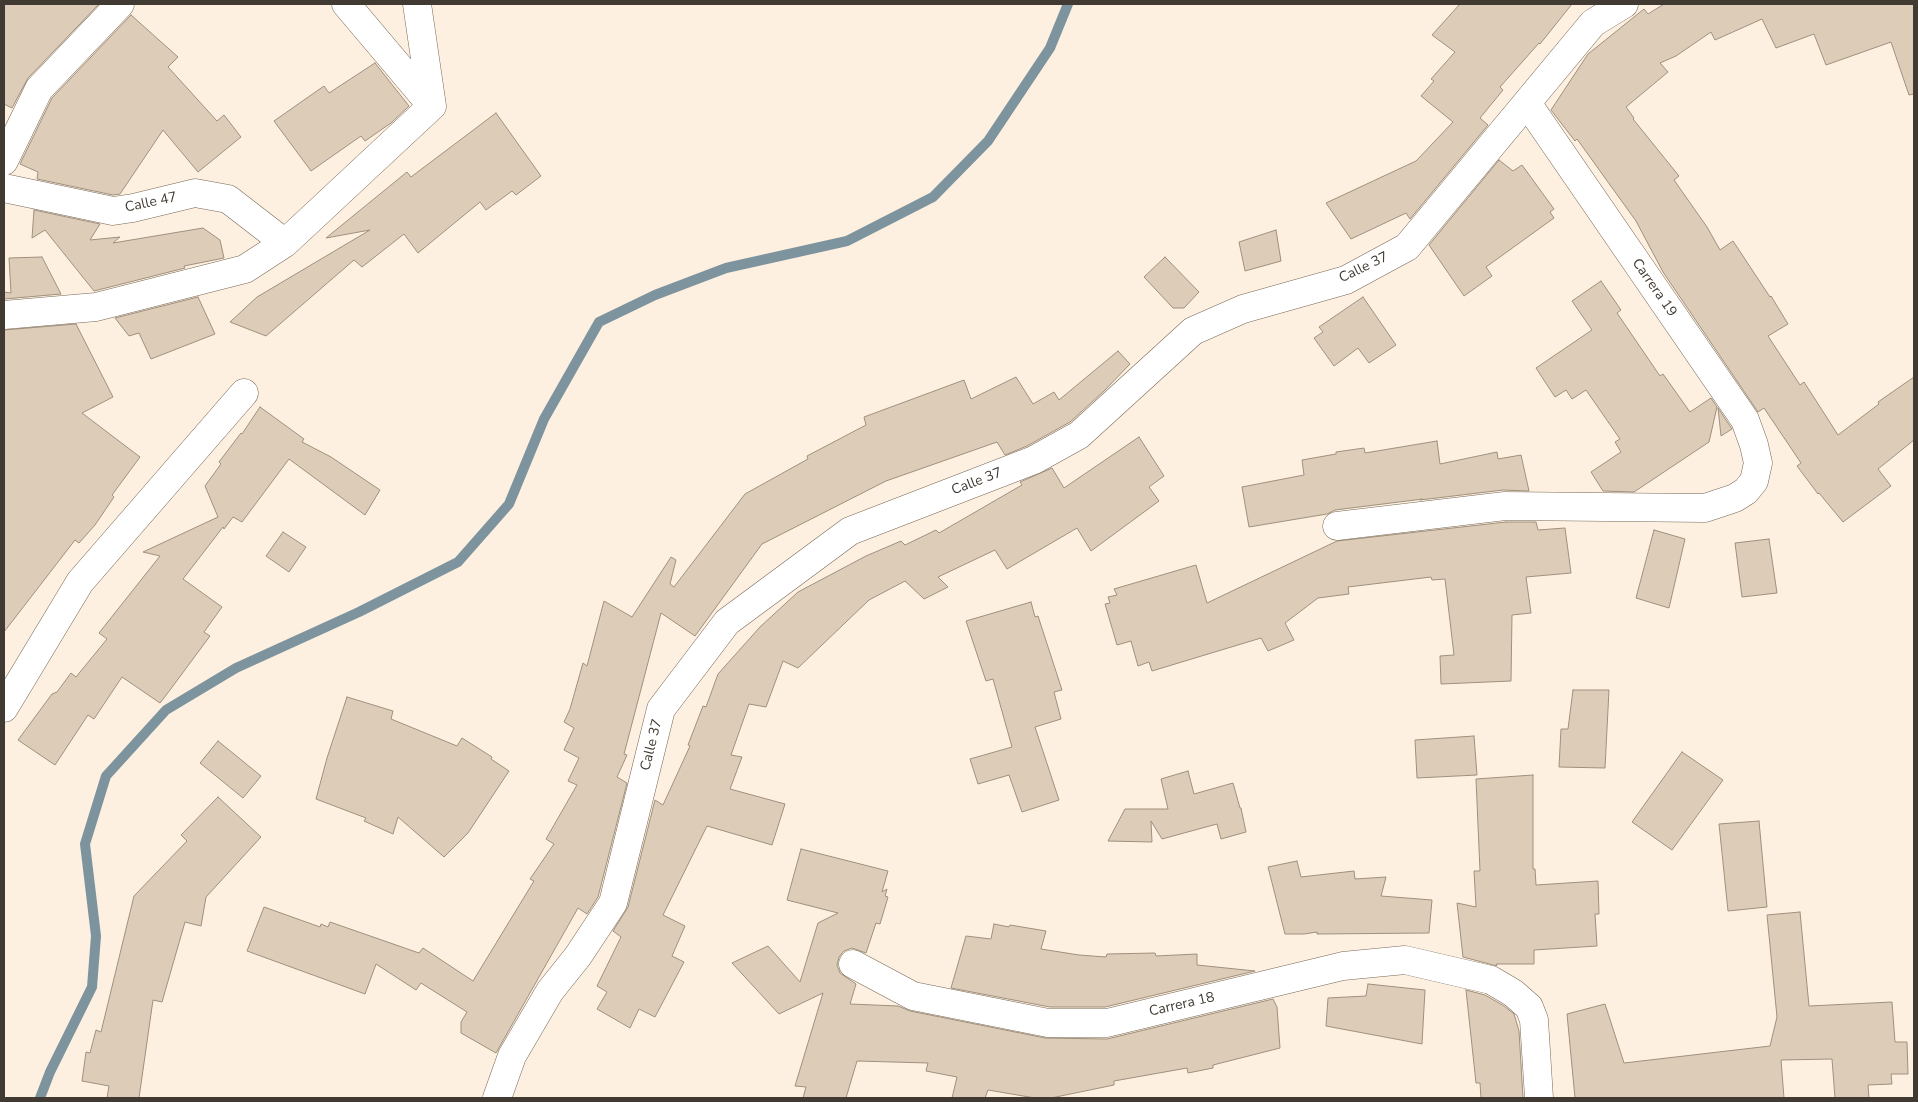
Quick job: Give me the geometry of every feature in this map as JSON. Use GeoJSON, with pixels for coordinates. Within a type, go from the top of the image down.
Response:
{"type":"FeatureCollection","features":[{"type":"Feature","properties":{"kind":"street"},"geometry":{"type":"LineString","coordinates":[[4,161],[38,88],[120,4]]}},
{"type":"Feature","properties":{"kind":"street"},"geometry":{"type":"LineString","coordinates":[[346,4],[432,106]]}},
{"type":"Feature","properties":{"kind":"street"},"geometry":{"type":"LineString","coordinates":[[417,4],[432,106]]}},
{"type":"Feature","properties":{"kind":"street","name":"Calle 37"},"geometry":{"type":"LineString","coordinates":[[497,1098],[512,1056],[550,991],[578,956],[613,903],[661,709],[726,622],[850,531],[1034,460],[1079,435],[1193,331],[1243,309],[1346,280],[1407,247],[1592,24],[1624,4]]}},
{"type":"Feature","properties":{"kind":"street","name":"Carrera 19"},"geometry":{"type":"LineString","coordinates":[[1337,526],[1505,506],[1705,508],[1734,498],[1746,491],[1754,481],[1758,463],[1745,420],[1526,103]]}},
{"type":"Feature","properties":{"kind":"street"},"geometry":{"type":"LineString","coordinates":[[4,315],[96,307],[245,270],[285,243],[432,106]]}},
{"type":"Feature","properties":{"kind":"street","name":"Calle 47"},"geometry":{"type":"LineString","coordinates":[[4,188],[113,211],[195,193],[204,194],[228,199],[285,243]]}},
{"type":"Feature","properties":{"kind":"street"},"geometry":{"type":"LineString","coordinates":[[4,708],[80,582],[244,392]]}},
{"type":"Feature","properties":{"kind":"street","name":"Carrera 18"},"geometry":{"type":"LineString","coordinates":[[853,964],[913,996],[1048,1023],[1107,1023],[1343,966],[1405,960],[1491,980],[1513,992],[1529,1007],[1534,1020],[1539,1098]]}},
{"type":"Feature","properties":{"kind":"building"},"geometry":{"type":"Polygon","coordinates":[[[4,4],[99,4],[28,78],[12,108],[4,104],[4,4]]]}},
{"type":"Feature","properties":{"kind":"building"},"geometry":{"type":"Polygon","coordinates":[[[1460,4],[1572,4],[1540,44],[1500,87],[1503,90],[1480,118],[1488,125],[1410,219],[1406,213],[1351,239],[1326,203],[1416,161],[1453,122],[1421,96],[1434,81],[1431,79],[1455,52],[1432,35],[1460,4]]]}},
{"type":"Feature","properties":{"kind":"building"},"geometry":{"type":"Polygon","coordinates":[[[1664,4],[1914,4],[1914,94],[1909,95],[1891,42],[1826,65],[1814,34],[1776,48],[1762,19],[1715,40],[1711,32],[1676,56],[1660,63],[1668,72],[1626,107],[1633,119],[1679,176],[1674,180],[1707,227],[1720,250],[1733,241],[1771,296],[1788,324],[1768,336],[1800,385],[1804,382],[1838,435],[1879,404],[1878,402],[1914,377],[1914,440],[1878,469],[1891,486],[1843,522],[1818,494],[1797,466],[1801,463],[1764,408],[1758,412],[1663,272],[1636,221],[1577,139],[1575,141],[1551,110],[1588,54],[1644,9],[1648,14],[1664,4]]]}},
{"type":"Feature","properties":{"kind":"building"},"geometry":{"type":"Polygon","coordinates":[[[131,15],[178,57],[168,67],[217,121],[224,115],[241,137],[198,172],[163,130],[120,194],[113,195],[37,179],[38,172],[20,164],[52,98],[131,15]]]}},
{"type":"Feature","properties":{"kind":"building"},"geometry":{"type":"Polygon","coordinates":[[[375,63],[409,106],[391,123],[365,141],[361,136],[311,171],[274,121],[324,86],[329,93],[375,63]]]}},
{"type":"Feature","properties":{"kind":"building"},"geometry":{"type":"Polygon","coordinates":[[[496,113],[541,176],[516,195],[512,191],[486,210],[480,202],[418,253],[404,234],[362,267],[354,260],[266,336],[230,322],[257,297],[370,230],[326,238],[407,172],[411,177],[496,113]]]}},
{"type":"Feature","properties":{"kind":"building"},"geometry":{"type":"Polygon","coordinates":[[[1499,160],[1513,171],[1522,165],[1554,209],[1550,212],[1554,218],[1486,267],[1492,276],[1464,296],[1429,245],[1499,160]]]}},
{"type":"Feature","properties":{"kind":"building"},"geometry":{"type":"Polygon","coordinates":[[[34,210],[100,224],[90,240],[120,237],[113,243],[203,228],[220,240],[224,258],[184,266],[185,268],[94,291],[45,230],[32,238],[34,210]]]}},
{"type":"Feature","properties":{"kind":"building"},"geometry":{"type":"Polygon","coordinates":[[[1276,230],[1281,261],[1245,271],[1239,242],[1276,230]]]}},
{"type":"Feature","properties":{"kind":"building"},"geometry":{"type":"Polygon","coordinates":[[[42,257],[61,294],[4,299],[4,292],[11,293],[9,258],[42,257]]]}},
{"type":"Feature","properties":{"kind":"building"},"geometry":{"type":"Polygon","coordinates":[[[1165,257],[1199,292],[1184,308],[1173,308],[1144,277],[1165,257]]]}},
{"type":"Feature","properties":{"kind":"building"},"geometry":{"type":"Polygon","coordinates":[[[1601,281],[1621,310],[1617,313],[1660,376],[1663,374],[1690,412],[1711,398],[1717,407],[1709,442],[1634,492],[1603,491],[1591,472],[1621,452],[1615,442],[1620,439],[1586,390],[1572,399],[1566,390],[1555,397],[1536,368],[1592,330],[1572,301],[1601,281]]]}},
{"type":"Feature","properties":{"kind":"building"},"geometry":{"type":"Polygon","coordinates":[[[198,297],[215,334],[151,359],[139,333],[129,336],[115,318],[198,297]]]}},
{"type":"Feature","properties":{"kind":"building"},"geometry":{"type":"Polygon","coordinates":[[[1363,297],[1396,345],[1369,363],[1358,348],[1334,366],[1314,338],[1323,332],[1319,327],[1363,297]]]}},
{"type":"Feature","properties":{"kind":"building"},"geometry":{"type":"Polygon","coordinates":[[[76,324],[113,397],[82,413],[140,457],[112,495],[114,497],[95,525],[79,543],[75,540],[4,632],[4,330],[76,324]]]}},
{"type":"Feature","properties":{"kind":"building"},"geometry":{"type":"Polygon","coordinates":[[[1118,351],[1130,364],[1070,422],[1027,446],[1005,455],[997,442],[886,481],[762,544],[695,636],[661,613],[624,754],[627,755],[617,777],[627,783],[598,897],[587,914],[578,908],[496,1053],[461,1033],[461,1022],[467,1012],[421,983],[416,990],[376,964],[365,994],[247,951],[264,907],[320,927],[321,924],[328,927],[330,922],[419,953],[423,948],[473,981],[534,881],[530,879],[554,844],[546,839],[577,785],[568,781],[579,758],[564,750],[574,728],[564,722],[570,709],[583,663],[587,666],[604,601],[632,617],[671,557],[676,560],[670,584],[674,587],[745,494],[808,459],[807,456],[866,425],[864,417],[964,380],[971,399],[1016,377],[1033,404],[1054,392],[1059,400],[1118,351]]]}},
{"type":"Feature","properties":{"kind":"building"},"geometry":{"type":"Polygon","coordinates":[[[260,407],[304,439],[302,442],[331,457],[380,490],[365,515],[289,459],[242,522],[233,517],[224,529],[223,527],[183,579],[222,607],[204,632],[210,636],[170,690],[160,703],[122,677],[94,719],[88,715],[55,765],[18,740],[52,694],[57,692],[71,673],[76,677],[107,639],[99,633],[160,556],[143,552],[218,517],[205,486],[221,464],[219,462],[242,434],[260,407]]]}},
{"type":"Feature","properties":{"kind":"building"},"geometry":{"type":"Polygon","coordinates":[[[1718,408],[1732,429],[1721,436],[1718,408]]]}},
{"type":"Feature","properties":{"kind":"building"},"geometry":{"type":"Polygon","coordinates":[[[1139,437],[1164,476],[1149,487],[1159,501],[1091,551],[1077,528],[1007,569],[995,550],[938,577],[948,587],[924,599],[905,581],[869,600],[798,668],[783,661],[766,707],[749,704],[731,755],[742,757],[730,789],[785,804],[772,845],[707,826],[663,915],[685,926],[672,956],[684,962],[655,1017],[639,1009],[630,1028],[597,1009],[607,992],[597,986],[621,937],[613,931],[628,907],[655,800],[663,805],[690,746],[688,745],[703,706],[706,707],[718,674],[760,627],[798,592],[866,556],[901,541],[905,545],[936,530],[939,533],[1022,485],[1020,482],[1052,468],[1064,488],[1139,437]]]}},
{"type":"Feature","properties":{"kind":"building"},"geometry":{"type":"Polygon","coordinates":[[[1437,441],[1440,464],[1497,452],[1498,459],[1521,455],[1529,491],[1503,490],[1335,510],[1327,514],[1249,527],[1242,487],[1304,475],[1302,460],[1364,448],[1365,453],[1437,441]]]}},
{"type":"Feature","properties":{"kind":"building"},"geometry":{"type":"Polygon","coordinates":[[[1506,522],[1536,522],[1538,530],[1565,528],[1571,573],[1526,577],[1531,613],[1512,615],[1511,681],[1441,684],[1440,656],[1454,655],[1445,579],[1432,580],[1431,577],[1348,587],[1349,594],[1318,598],[1285,623],[1294,640],[1268,651],[1261,638],[1152,671],[1149,662],[1138,666],[1131,641],[1117,645],[1105,604],[1110,603],[1108,597],[1117,595],[1114,589],[1196,565],[1207,603],[1337,541],[1506,522]]]}},
{"type":"Feature","properties":{"kind":"building"},"geometry":{"type":"Polygon","coordinates":[[[1654,530],[1685,539],[1669,608],[1636,598],[1654,530]]]}},
{"type":"Feature","properties":{"kind":"building"},"geometry":{"type":"Polygon","coordinates":[[[283,532],[306,547],[289,572],[266,556],[283,532]]]}},
{"type":"Feature","properties":{"kind":"building"},"geometry":{"type":"Polygon","coordinates":[[[1769,539],[1777,593],[1742,597],[1735,543],[1769,539]]]}},
{"type":"Feature","properties":{"kind":"building"},"geometry":{"type":"Polygon","coordinates":[[[1031,602],[1035,617],[1038,616],[1062,690],[1054,692],[1061,719],[1035,727],[1059,800],[1022,812],[1009,775],[978,784],[970,759],[1012,747],[993,679],[986,681],[966,621],[1031,602]]]}},
{"type":"Feature","properties":{"kind":"building"},"geometry":{"type":"Polygon","coordinates":[[[1573,690],[1609,690],[1605,768],[1559,767],[1561,729],[1568,729],[1573,690]]]}},
{"type":"Feature","properties":{"kind":"building"},"geometry":{"type":"Polygon","coordinates":[[[347,697],[393,711],[391,719],[457,746],[462,738],[492,757],[491,759],[509,771],[468,833],[444,857],[398,817],[393,834],[364,821],[366,818],[316,799],[347,697]]]}},
{"type":"Feature","properties":{"kind":"building"},"geometry":{"type":"Polygon","coordinates":[[[1474,736],[1477,775],[1417,778],[1415,740],[1474,736]]]}},
{"type":"Feature","properties":{"kind":"building"},"geometry":{"type":"Polygon","coordinates":[[[218,741],[261,776],[243,798],[200,763],[218,741]]]}},
{"type":"Feature","properties":{"kind":"building"},"geometry":{"type":"Polygon","coordinates":[[[1682,752],[1723,780],[1672,850],[1632,822],[1682,752]]]}},
{"type":"Feature","properties":{"kind":"building"},"geometry":{"type":"Polygon","coordinates":[[[1188,771],[1194,794],[1233,783],[1246,832],[1221,839],[1217,824],[1162,839],[1151,821],[1152,842],[1108,841],[1125,809],[1168,809],[1161,779],[1188,771]]]}},
{"type":"Feature","properties":{"kind":"building"},"geometry":{"type":"Polygon","coordinates":[[[1533,775],[1533,869],[1535,869],[1536,885],[1598,881],[1599,914],[1595,914],[1597,946],[1534,950],[1534,964],[1496,964],[1497,966],[1463,957],[1457,903],[1476,907],[1474,871],[1480,871],[1476,779],[1533,775]]]}},
{"type":"Feature","properties":{"kind":"building"},"geometry":{"type":"Polygon","coordinates":[[[218,797],[261,837],[206,897],[201,926],[185,922],[162,1002],[153,1000],[139,1098],[107,1098],[109,1086],[82,1081],[86,1052],[90,1053],[96,1030],[101,1032],[134,896],[187,841],[181,835],[218,797]]]}},
{"type":"Feature","properties":{"kind":"building"},"geometry":{"type":"Polygon","coordinates":[[[1759,821],[1767,907],[1728,911],[1719,824],[1759,821]]]}},
{"type":"Feature","properties":{"kind":"building"},"geometry":{"type":"Polygon","coordinates":[[[801,849],[888,871],[882,892],[887,889],[885,896],[888,897],[880,924],[876,923],[866,953],[852,948],[844,951],[839,957],[837,965],[840,973],[856,984],[850,1004],[898,1006],[910,1011],[1045,1038],[1107,1039],[1273,999],[1277,1007],[1280,1048],[1213,1065],[1213,1068],[1188,1073],[1187,1068],[1114,1081],[1114,1085],[1051,1098],[1035,1098],[988,1090],[985,1098],[952,1098],[957,1077],[926,1071],[928,1063],[857,1061],[846,1098],[803,1098],[806,1087],[795,1086],[823,993],[779,1014],[732,963],[768,946],[800,982],[818,923],[838,913],[787,900],[801,849]]]}},
{"type":"Feature","properties":{"kind":"building"},"geometry":{"type":"Polygon","coordinates":[[[1297,861],[1301,877],[1354,871],[1355,879],[1386,877],[1381,896],[1432,900],[1429,933],[1317,934],[1317,932],[1285,934],[1268,867],[1297,861]]]}},
{"type":"Feature","properties":{"kind":"building"},"geometry":{"type":"Polygon","coordinates":[[[1800,912],[1809,1006],[1892,1002],[1895,1042],[1907,1042],[1908,1074],[1891,1074],[1892,1084],[1868,1085],[1869,1098],[1835,1098],[1832,1059],[1781,1060],[1784,1098],[1575,1098],[1567,1014],[1605,1004],[1624,1063],[1770,1046],[1777,1017],[1767,915],[1800,912]]]}},
{"type":"Feature","properties":{"kind":"building"},"geometry":{"type":"Polygon","coordinates":[[[994,924],[1046,931],[1041,949],[1106,957],[1107,954],[1155,953],[1156,956],[1197,954],[1197,965],[1255,971],[1105,1007],[1050,1007],[951,988],[966,936],[991,939],[994,924]]]}},
{"type":"Feature","properties":{"kind":"building"},"geometry":{"type":"Polygon","coordinates":[[[1368,984],[1425,990],[1422,1044],[1326,1026],[1328,998],[1366,996],[1368,984]]]}},
{"type":"Feature","properties":{"kind":"building"},"geometry":{"type":"Polygon","coordinates":[[[1466,990],[1485,995],[1514,1014],[1519,1031],[1523,1098],[1481,1098],[1480,1083],[1476,1083],[1466,990]]]}},
{"type":"Feature","properties":{"kind":"waterway"},"geometry":{"type":"LineString","coordinates":[[40,1098],[50,1072],[92,987],[96,936],[85,844],[106,776],[166,710],[236,668],[359,612],[458,562],[509,504],[544,419],[599,322],[655,295],[726,268],[847,241],[933,197],[988,141],[1050,48],[1068,4]]}}]}
